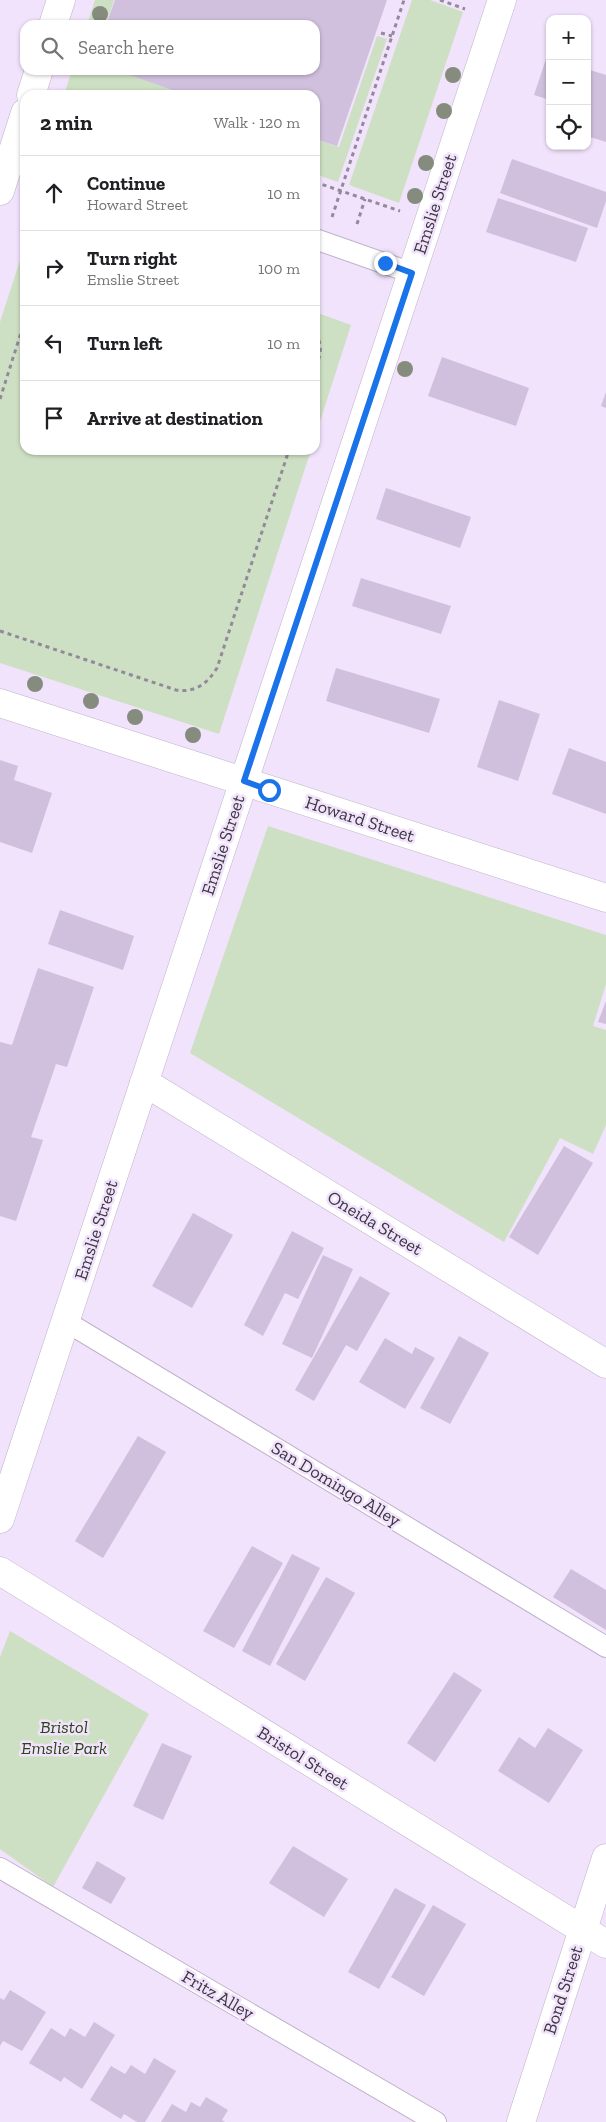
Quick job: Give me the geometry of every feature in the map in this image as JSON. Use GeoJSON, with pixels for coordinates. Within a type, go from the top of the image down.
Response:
{"type":"FeatureCollection","features":[{"type":"Feature","properties":{"kind":"street"},"geometry":{"type":"LineString","coordinates":[[55,20],[61,0]]}},
{"type":"Feature","properties":{"kind":"street","name":"Emslie Street"},"geometry":{"type":"LineString","coordinates":[[0,1519],[502,0]]}},
{"type":"Feature","properties":{"kind":"street"},"geometry":{"type":"LineString","coordinates":[[33,90],[37,75]]}},
{"type":"Feature","properties":{"kind":"street"},"geometry":{"type":"LineString","coordinates":[[0,192],[20,137]]}},
{"type":"Feature","properties":{"kind":"street","name":"Howard Street"},"geometry":{"type":"LineString","coordinates":[[0,703],[606,898]]}},
{"type":"Feature","properties":{"kind":"street","name":"Oneida Street"},"geometry":{"type":"LineString","coordinates":[[144,1082],[606,1364]]}},
{"type":"Feature","properties":{"kind":"street","name":"Bristol Street"},"geometry":{"type":"LineString","coordinates":[[0,1571],[606,1944]]}},
{"type":"Feature","properties":{"kind":"street","name":"Bond Street"},"geometry":{"type":"LineString","coordinates":[[521,2122],[606,1858]]}},
{"type":"Feature","properties":{"kind":"lane"},"geometry":{"type":"LineString","coordinates":[[320,241],[412,273]]}},
{"type":"Feature","properties":{"kind":"lane","name":"San Domingo Alley"},"geometry":{"type":"LineString","coordinates":[[65,1321],[606,1647]]}},
{"type":"Feature","properties":{"kind":"lane","name":"Fritz Alley"},"geometry":{"type":"LineString","coordinates":[[0,1868],[436,2122]]}},
{"type":"Feature","properties":{"kind":"path"},"geometry":{"type":"LineString","coordinates":[[330,222],[404,0]]}},
{"type":"Feature","properties":{"kind":"path"},"geometry":{"type":"LineString","coordinates":[[440,0],[469,10]]}},
{"type":"Feature","properties":{"kind":"path"},"geometry":{"type":"LineString","coordinates":[[381,33],[392,36]]}},
{"type":"Feature","properties":{"kind":"path"},"geometry":{"type":"LineString","coordinates":[[320,184],[402,212]]}},
{"type":"Feature","properties":{"kind":"path"},"geometry":{"type":"LineString","coordinates":[[362,208],[366,199]]}},
{"type":"Feature","properties":{"kind":"path"},"geometry":{"type":"LineString","coordinates":[[0,398],[20,336]]}},
{"type":"Feature","properties":{"kind":"path"},"geometry":{"type":"LineString","coordinates":[[0,631],[176,690],[187,692],[197,688],[209,680],[217,668],[287,455]]}},
{"type":"Feature","properties":{"kind":"green space"},"geometry":{"type":"Polygon","coordinates":[[[95,0],[114,0],[108,20],[89,20],[95,0]]]}},
{"type":"Feature","properties":{"kind":"green space"},"geometry":{"type":"Polygon","coordinates":[[[412,0],[430,0],[463,12],[399,203],[349,185],[412,0]]]}},
{"type":"Feature","properties":{"kind":"green space"},"geometry":{"type":"Polygon","coordinates":[[[377,36],[387,39],[338,182],[320,176],[320,141],[339,147],[377,36]]]}},
{"type":"Feature","properties":{"kind":"green space"},"geometry":{"type":"Polygon","coordinates":[[[70,75],[130,75],[174,90],[66,90],[70,75]]]}},
{"type":"Feature","properties":{"kind":"green space"},"geometry":{"type":"Polygon","coordinates":[[[20,260],[20,455],[309,455],[219,734],[0,663],[0,322],[20,260]]]}},
{"type":"Feature","properties":{"kind":"green space"},"geometry":{"type":"Polygon","coordinates":[[[320,314],[351,325],[320,421],[320,314]]]}},
{"type":"Feature","properties":{"kind":"green space"},"geometry":{"type":"Polygon","coordinates":[[[268,826],[606,935],[606,984],[593,1026],[606,1030],[606,1125],[593,1154],[560,1138],[504,1242],[190,1053],[268,826]]]}},
{"type":"Feature","properties":{"kind":"green space","name":"Bristol Emslie Park"},"geometry":{"type":"Polygon","coordinates":[[[10,1631],[149,1714],[53,1887],[0,1849],[0,1657],[10,1631]]]}},
{"type":"Feature","properties":{"kind":"building"},"geometry":{"type":"Polygon","coordinates":[[[115,0],[387,0],[337,146],[320,141],[320,90],[173,90],[129,75],[320,75],[320,20],[108,20],[115,0]]]}},
{"type":"Feature","properties":{"kind":"building"},"geometry":{"type":"Polygon","coordinates":[[[546,59],[546,99],[534,95],[546,59]]]}},
{"type":"Feature","properties":{"kind":"building"},"geometry":{"type":"Polygon","coordinates":[[[591,70],[606,75],[606,142],[591,137],[591,70]]]}},
{"type":"Feature","properties":{"kind":"building"},"geometry":{"type":"Polygon","coordinates":[[[512,159],[606,192],[606,201],[597,228],[500,193],[512,159]]]}},
{"type":"Feature","properties":{"kind":"building"},"geometry":{"type":"Polygon","coordinates":[[[498,198],[588,228],[576,262],[486,232],[498,198]]]}},
{"type":"Feature","properties":{"kind":"building"},"geometry":{"type":"Polygon","coordinates":[[[442,357],[529,388],[516,426],[428,396],[442,357]]]}},
{"type":"Feature","properties":{"kind":"building"},"geometry":{"type":"Polygon","coordinates":[[[606,392],[606,408],[601,406],[606,392]]]}},
{"type":"Feature","properties":{"kind":"building"},"geometry":{"type":"Polygon","coordinates":[[[386,488],[471,517],[460,548],[376,519],[386,488]]]}},
{"type":"Feature","properties":{"kind":"building"},"geometry":{"type":"Polygon","coordinates":[[[361,578],[451,606],[441,634],[352,606],[361,578]]]}},
{"type":"Feature","properties":{"kind":"building"},"geometry":{"type":"Polygon","coordinates":[[[336,668],[440,699],[429,733],[326,701],[336,668]]]}},
{"type":"Feature","properties":{"kind":"building"},"geometry":{"type":"Polygon","coordinates":[[[499,700],[540,714],[518,781],[477,767],[499,700]]]}},
{"type":"Feature","properties":{"kind":"building"},"geometry":{"type":"Polygon","coordinates":[[[569,748],[606,762],[606,814],[552,794],[569,748]]]}},
{"type":"Feature","properties":{"kind":"building"},"geometry":{"type":"Polygon","coordinates":[[[0,760],[18,766],[14,780],[52,793],[32,853],[0,842],[0,760]]]}},
{"type":"Feature","properties":{"kind":"building"},"geometry":{"type":"Polygon","coordinates":[[[60,910],[134,936],[123,970],[48,944],[60,910]]]}},
{"type":"Feature","properties":{"kind":"building"},"geometry":{"type":"Polygon","coordinates":[[[38,968],[94,987],[67,1067],[56,1064],[31,1137],[43,1140],[16,1221],[0,1216],[0,1042],[12,1045],[38,968]]]}},
{"type":"Feature","properties":{"kind":"building"},"geometry":{"type":"Polygon","coordinates":[[[606,1001],[606,1024],[598,1022],[606,1001]]]}},
{"type":"Feature","properties":{"kind":"building"},"geometry":{"type":"Polygon","coordinates":[[[564,1146],[593,1163],[538,1255],[509,1237],[564,1146]]]}},
{"type":"Feature","properties":{"kind":"building"},"geometry":{"type":"Polygon","coordinates":[[[193,1213],[233,1235],[192,1308],[152,1286],[193,1213]]]}},
{"type":"Feature","properties":{"kind":"building"},"geometry":{"type":"Polygon","coordinates":[[[292,1231],[324,1248],[298,1299],[285,1293],[263,1336],[244,1325],[292,1231]]]}},
{"type":"Feature","properties":{"kind":"building"},"geometry":{"type":"Polygon","coordinates":[[[323,1255],[353,1269],[312,1358],[282,1344],[323,1255]]]}},
{"type":"Feature","properties":{"kind":"building"},"geometry":{"type":"Polygon","coordinates":[[[360,1276],[390,1293],[357,1351],[346,1345],[314,1401],[295,1390],[360,1276]]]}},
{"type":"Feature","properties":{"kind":"building"},"geometry":{"type":"Polygon","coordinates":[[[459,1336],[489,1353],[450,1424],[420,1408],[459,1336]]]}},
{"type":"Feature","properties":{"kind":"building"},"geometry":{"type":"Polygon","coordinates":[[[385,1338],[412,1354],[415,1347],[435,1358],[405,1409],[359,1382],[385,1338]]]}},
{"type":"Feature","properties":{"kind":"building"},"geometry":{"type":"Polygon","coordinates":[[[138,1436],[166,1452],[103,1558],[75,1541],[138,1436]]]}},
{"type":"Feature","properties":{"kind":"building"},"geometry":{"type":"Polygon","coordinates":[[[252,1546],[283,1563],[234,1648],[203,1631],[252,1546]]]}},
{"type":"Feature","properties":{"kind":"building"},"geometry":{"type":"Polygon","coordinates":[[[292,1554],[320,1568],[270,1666],[242,1651],[292,1554]]]}},
{"type":"Feature","properties":{"kind":"building"},"geometry":{"type":"Polygon","coordinates":[[[571,1569],[606,1590],[606,1630],[553,1597],[571,1569]]]}},
{"type":"Feature","properties":{"kind":"building"},"geometry":{"type":"Polygon","coordinates":[[[326,1577],[355,1593],[305,1681],[276,1664],[326,1577]]]}},
{"type":"Feature","properties":{"kind":"building"},"geometry":{"type":"Polygon","coordinates":[[[454,1672],[482,1690],[435,1762],[407,1743],[454,1672]]]}},
{"type":"Feature","properties":{"kind":"building"},"geometry":{"type":"Polygon","coordinates":[[[548,1728],[583,1750],[549,1803],[498,1771],[519,1737],[535,1748],[548,1728]]]}},
{"type":"Feature","properties":{"kind":"building"},"geometry":{"type":"Polygon","coordinates":[[[162,1743],[192,1756],[163,1820],[133,1806],[162,1743]]]}},
{"type":"Feature","properties":{"kind":"building"},"geometry":{"type":"Polygon","coordinates":[[[293,1846],[348,1879],[324,1917],[269,1883],[293,1846]]]}},
{"type":"Feature","properties":{"kind":"building"},"geometry":{"type":"Polygon","coordinates":[[[97,1861],[126,1878],[111,1904],[82,1888],[97,1861]]]}},
{"type":"Feature","properties":{"kind":"building"},"geometry":{"type":"Polygon","coordinates":[[[395,1888],[426,1905],[379,1989],[348,1972],[395,1888]]]}},
{"type":"Feature","properties":{"kind":"building"},"geometry":{"type":"Polygon","coordinates":[[[433,1905],[466,1924],[424,1996],[391,1977],[433,1905]]]}},
{"type":"Feature","properties":{"kind":"building"},"geometry":{"type":"Polygon","coordinates":[[[10,1990],[46,2012],[22,2051],[3,2041],[0,2046],[0,1998],[4,2000],[10,1990]]]}},
{"type":"Feature","properties":{"kind":"building"},"geometry":{"type":"Polygon","coordinates":[[[94,2022],[115,2035],[82,2089],[64,2077],[61,2082],[29,2063],[51,2028],[65,2037],[70,2028],[85,2037],[94,2022]]]}},
{"type":"Feature","properties":{"kind":"building"},"geometry":{"type":"Polygon","coordinates":[[[154,2058],[176,2071],[145,2122],[137,2122],[124,2114],[121,2119],[90,2100],[111,2066],[125,2074],[131,2065],[145,2074],[154,2058]]]}},
{"type":"Feature","properties":{"kind":"building"},"geometry":{"type":"Polygon","coordinates":[[[206,2097],[228,2110],[222,2120],[225,2122],[161,2122],[172,2104],[186,2112],[191,2102],[200,2107],[206,2097]]]}},
{"type":"Feature","properties":{"kind":"route"},"geometry":{"type":"LineString","coordinates":[[269,790],[244,781],[412,273],[385,263]]}}]}
